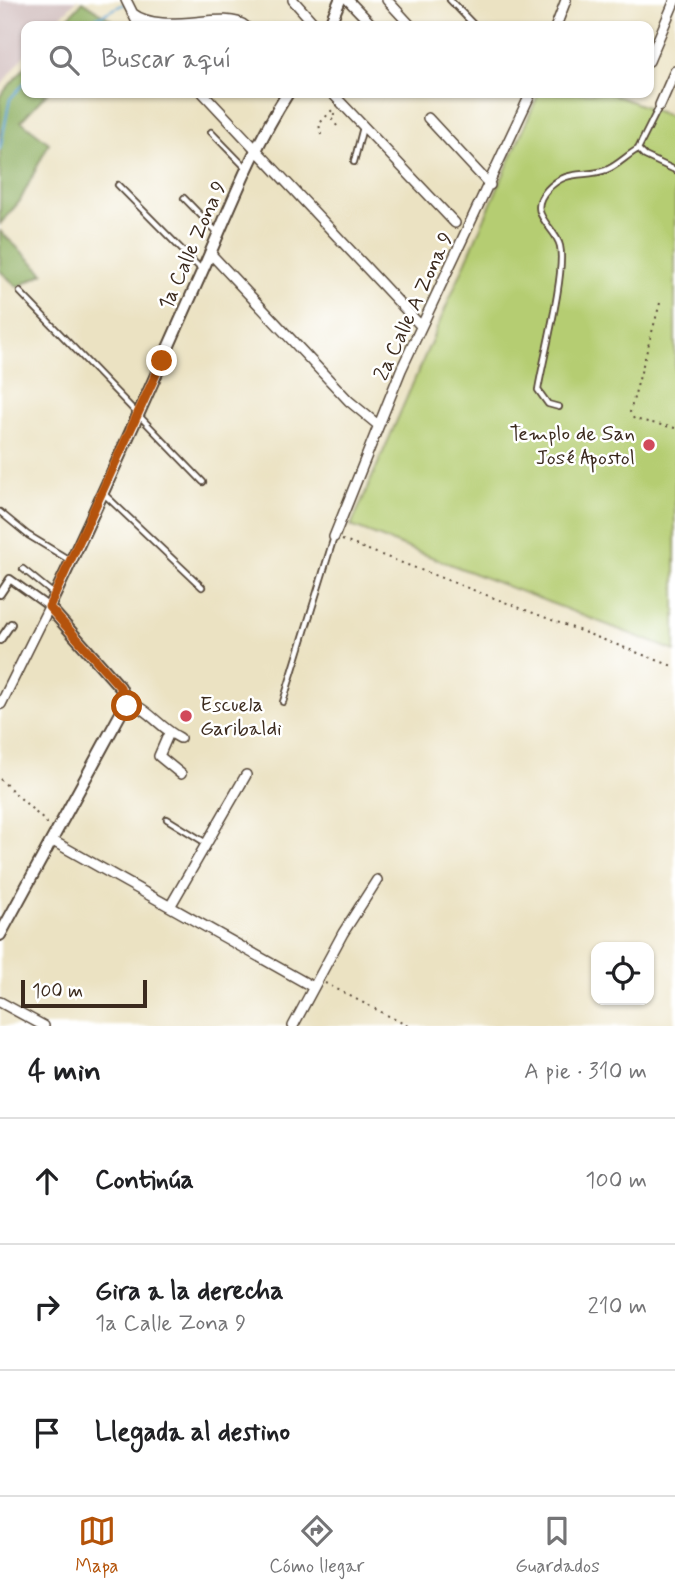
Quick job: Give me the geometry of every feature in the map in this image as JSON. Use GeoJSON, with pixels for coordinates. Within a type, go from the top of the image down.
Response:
{"type":"FeatureCollection","features":[{"type":"Feature","properties":{"kind":"street"},"geometry":{"type":"LineString","coordinates":[[126,0],[136,21]]}},
{"type":"Feature","properties":{"kind":"street"},"geometry":{"type":"LineString","coordinates":[[293,0],[312,21]]}},
{"type":"Feature","properties":{"kind":"street"},"geometry":{"type":"LineString","coordinates":[[331,21],[340,0]]}},
{"type":"Feature","properties":{"kind":"street"},"geometry":{"type":"LineString","coordinates":[[348,0],[368,21]]}},
{"type":"Feature","properties":{"kind":"street"},"geometry":{"type":"LineString","coordinates":[[387,0],[406,21]]}},
{"type":"Feature","properties":{"kind":"street"},"geometry":{"type":"LineString","coordinates":[[558,21],[565,0]]}},
{"type":"Feature","properties":{"kind":"street"},"geometry":{"type":"LineString","coordinates":[[654,49],[675,0]]}},
{"type":"Feature","properties":{"kind":"street"},"geometry":{"type":"LineString","coordinates":[[132,13],[140,18],[157,21]]}},
{"type":"Feature","properties":{"kind":"street"},"geometry":{"type":"LineString","coordinates":[[660,105],[675,71]]}},
{"type":"Feature","properties":{"kind":"street"},"geometry":{"type":"LineString","coordinates":[[208,98],[421,326]]}},
{"type":"Feature","properties":{"kind":"street","name":"1a Calle Zona 9"},"geometry":{"type":"LineString","coordinates":[[49,607],[104,493],[217,232],[285,98]]}},
{"type":"Feature","properties":{"kind":"street"},"geometry":{"type":"LineString","coordinates":[[336,98],[455,223]]}},
{"type":"Feature","properties":{"kind":"street","name":"2a Calle A Zona 9"},"geometry":{"type":"LineString","coordinates":[[334,537],[421,326],[490,185],[529,98]]}},
{"type":"Feature","properties":{"kind":"street"},"geometry":{"type":"LineString","coordinates":[[428,118],[490,185]]}},
{"type":"Feature","properties":{"kind":"street"},"geometry":{"type":"LineString","coordinates":[[210,253],[349,401],[379,425]]}},
{"type":"Feature","properties":{"kind":"street"},"geometry":{"type":"LineString","coordinates":[[0,594],[10,579],[49,607],[120,687],[127,702],[136,705],[169,733],[180,738]]}},
{"type":"Feature","properties":{"kind":"street"},"geometry":{"type":"LineString","coordinates":[[1,704],[49,607]]}},
{"type":"Feature","properties":{"kind":"street"},"geometry":{"type":"LineString","coordinates":[[0,640],[10,624]]}},
{"type":"Feature","properties":{"kind":"street"},"geometry":{"type":"LineString","coordinates":[[0,935],[127,702]]}},
{"type":"Feature","properties":{"kind":"street"},"geometry":{"type":"LineString","coordinates":[[169,733],[159,756],[181,774]]}},
{"type":"Feature","properties":{"kind":"street"},"geometry":{"type":"LineString","coordinates":[[171,905],[246,775]]}},
{"type":"Feature","properties":{"kind":"street"},"geometry":{"type":"LineString","coordinates":[[55,837],[171,905],[315,983]]}},
{"type":"Feature","properties":{"kind":"street"},"geometry":{"type":"LineString","coordinates":[[293,1026],[315,983],[377,880]]}},
{"type":"Feature","properties":{"kind":"street"},"geometry":{"type":"LineString","coordinates":[[0,1002],[44,1026]]}},
{"type":"Feature","properties":{"kind":"lane"},"geometry":{"type":"LineString","coordinates":[[450,0],[470,21]]}},
{"type":"Feature","properties":{"kind":"lane"},"geometry":{"type":"LineString","coordinates":[[559,407],[548,404],[538,390],[559,280],[561,247],[543,219],[539,208],[541,197],[561,178],[579,172],[608,170],[638,149],[660,105]]}},
{"type":"Feature","properties":{"kind":"lane"},"geometry":{"type":"LineString","coordinates":[[354,162],[363,126]]}},
{"type":"Feature","properties":{"kind":"lane"},"geometry":{"type":"LineString","coordinates":[[212,132],[247,169]]}},
{"type":"Feature","properties":{"kind":"lane"},"geometry":{"type":"LineString","coordinates":[[638,149],[645,156],[675,170]]}},
{"type":"Feature","properties":{"kind":"lane"},"geometry":{"type":"LineString","coordinates":[[118,185],[202,270]]}},
{"type":"Feature","properties":{"kind":"lane"},"geometry":{"type":"LineString","coordinates":[[184,198],[217,232]]}},
{"type":"Feature","properties":{"kind":"lane"},"geometry":{"type":"LineString","coordinates":[[20,292],[203,482]]}},
{"type":"Feature","properties":{"kind":"lane"},"geometry":{"type":"LineString","coordinates":[[104,493],[202,587]]}},
{"type":"Feature","properties":{"kind":"lane"},"geometry":{"type":"LineString","coordinates":[[0,512],[28,535],[71,561]]}},
{"type":"Feature","properties":{"kind":"lane"},"geometry":{"type":"LineString","coordinates":[[283,702],[334,537]]}},
{"type":"Feature","properties":{"kind":"lane"},"geometry":{"type":"LineString","coordinates":[[23,569],[55,595]]}},
{"type":"Feature","properties":{"kind":"lane"},"geometry":{"type":"LineString","coordinates":[[167,819],[207,843]]}},
{"type":"Feature","properties":{"kind":"path"},"geometry":{"type":"LineString","coordinates":[[321,135],[319,124],[340,102]]}},
{"type":"Feature","properties":{"kind":"path"},"geometry":{"type":"LineString","coordinates":[[331,118],[337,126]]}},
{"type":"Feature","properties":{"kind":"path"},"geometry":{"type":"LineString","coordinates":[[660,303],[629,412],[634,419],[675,428]]}},
{"type":"Feature","properties":{"kind":"path"},"geometry":{"type":"LineString","coordinates":[[334,537],[675,667]]}},
{"type":"Feature","properties":{"kind":"path"},"geometry":{"type":"LineString","coordinates":[[0,779],[55,837]]}},
{"type":"Feature","properties":{"kind":"path"},"geometry":{"type":"LineString","coordinates":[[315,983],[408,1026]]}},
{"type":"Feature","properties":{"kind":"shaded area"},"geometry":{"type":"Polygon","coordinates":[[[0,0],[77,0],[56,21],[21,21],[21,60],[0,87],[0,0]]]}},
{"type":"Feature","properties":{"kind":"green space"},"geometry":{"type":"Polygon","coordinates":[[[83,1],[113,21],[65,21],[83,1]]]}},
{"type":"Feature","properties":{"kind":"green space"},"geometry":{"type":"Polygon","coordinates":[[[21,72],[21,98],[42,98],[21,121],[49,143],[20,201],[0,224],[0,96],[21,72]]]}},
{"type":"Feature","properties":{"kind":"green space"},"geometry":{"type":"Polygon","coordinates":[[[537,98],[622,98],[675,118],[675,651],[351,526],[537,98]]]}},
{"type":"Feature","properties":{"kind":"green space"},"geometry":{"type":"Polygon","coordinates":[[[0,231],[44,273],[18,287],[0,271],[0,231]]]}},
{"type":"Feature","properties":{"kind":"waterway"},"geometry":{"type":"LineString","coordinates":[[90,21],[124,4]]}},
{"type":"Feature","properties":{"kind":"waterway"},"geometry":{"type":"LineString","coordinates":[[0,149],[10,99],[21,87]]}},
{"type":"Feature","properties":{"kind":"place","name":"Templo de San José Apostol"},"geometry":{"type":"Point","coordinates":[649,445]}},
{"type":"Feature","properties":{"kind":"place","name":"Escuela Garibaldi"},"geometry":{"type":"Point","coordinates":[186,716]}},
{"type":"Feature","properties":{"kind":"route"},"geometry":{"type":"LineString","coordinates":[[127,706],[120,687],[49,607],[104,493],[162,361]]}}]}
